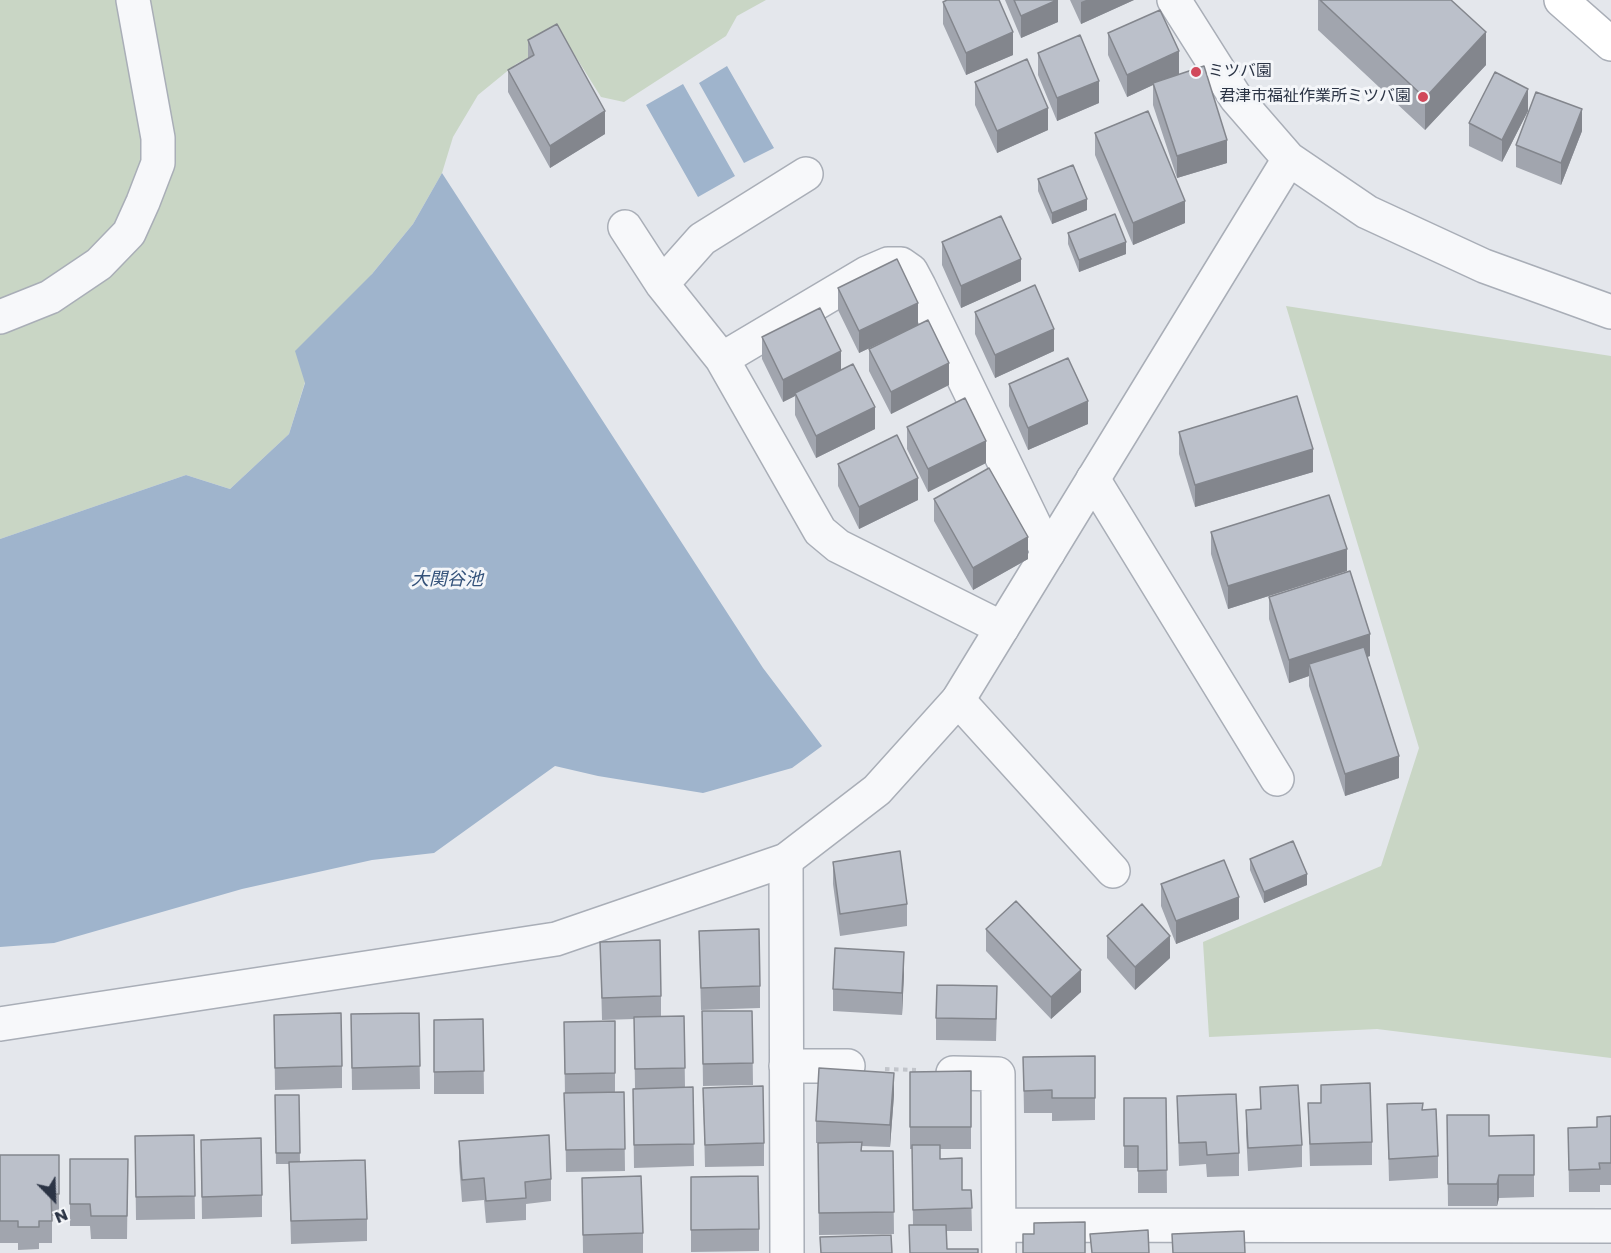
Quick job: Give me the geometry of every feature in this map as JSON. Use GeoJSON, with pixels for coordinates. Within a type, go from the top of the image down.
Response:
{"type":"FeatureCollection","features":[{"type":"Feature","properties":{"kind":"main road"},"geometry":{"type":"LineString","coordinates":[[1561,0],[1611,44]]}},
{"type":"Feature","properties":{"kind":"street"},"geometry":{"type":"LineString","coordinates":[[0,317],[50,297],[99,264],[129,233],[143,202],[158,163],[158,138],[134,0]]}},
{"type":"Feature","properties":{"kind":"street"},"geometry":{"type":"LineString","coordinates":[[1174,0],[1236,98],[1289,159],[1367,212],[1484,266],[1611,312]]}},
{"type":"Feature","properties":{"kind":"street"},"geometry":{"type":"LineString","coordinates":[[0,1024],[556,939],[786,860],[878,790],[958,700],[1289,159]]}},
{"type":"Feature","properties":{"kind":"street"},"geometry":{"type":"LineString","coordinates":[[662,284],[702,239],[806,174]]}},
{"type":"Feature","properties":{"kind":"street"},"geometry":{"type":"LineString","coordinates":[[625,227],[662,284],[722,359],[820,531],[838,546],[1002,628]]}},
{"type":"Feature","properties":{"kind":"street"},"geometry":{"type":"LineString","coordinates":[[722,359],[867,273],[888,264],[901,264],[911,271],[919,286],[1048,553]]}},
{"type":"Feature","properties":{"kind":"street"},"geometry":{"type":"LineString","coordinates":[[1093,479],[1277,779]]}},
{"type":"Feature","properties":{"kind":"street"},"geometry":{"type":"LineString","coordinates":[[958,700],[1113,871]]}},
{"type":"Feature","properties":{"kind":"street"},"geometry":{"type":"LineString","coordinates":[[786,860],[787,1253]]}},
{"type":"Feature","properties":{"kind":"street"},"geometry":{"type":"LineString","coordinates":[[786,1066],[848,1066]]}},
{"type":"Feature","properties":{"kind":"street"},"geometry":{"type":"LineString","coordinates":[[954,1073],[998,1074],[999,1239],[1611,1226]]}},
{"type":"Feature","properties":{"kind":"path"},"geometry":{"type":"LineString","coordinates":[[848,1066],[954,1073]]}},
{"type":"Feature","properties":{"kind":"green space"},"geometry":{"type":"Polygon","coordinates":[[[0,0],[766,0],[737,16],[726,36],[624,102],[601,97],[564,38],[516,64],[478,95],[453,137],[442,173],[413,224],[372,274],[305,382],[289,434],[230,489],[186,475],[0,539],[0,0]]]}},
{"type":"Feature","properties":{"kind":"green space"},"geometry":{"type":"Polygon","coordinates":[[[1286,306],[1611,356],[1611,1058],[1377,1029],[1209,1037],[1203,942],[1381,866],[1419,748],[1286,306]]]}},
{"type":"Feature","properties":{"kind":"water"},"geometry":{"type":"Polygon","coordinates":[[[727,66],[774,148],[744,163],[699,83],[727,66]]]}},
{"type":"Feature","properties":{"kind":"water"},"geometry":{"type":"Polygon","coordinates":[[[683,84],[735,176],[698,197],[646,105],[683,84]]]}},
{"type":"Feature","properties":{"kind":"water","name":"大関谷池"},"geometry":{"type":"Polygon","coordinates":[[[442,173],[763,668],[822,746],[792,768],[703,793],[598,776],[555,766],[434,853],[372,860],[242,889],[54,943],[0,947],[0,539],[186,475],[230,489],[289,434],[305,383],[295,351],[372,274],[413,224],[442,173]]]}},
{"type":"Feature","properties":{"kind":"building"},"geometry":{"type":"Polygon","coordinates":[[[947,0],[999,0],[1013,32],[966,53],[943,2],[947,0]]]}},
{"type":"Feature","properties":{"kind":"building"},"geometry":{"type":"Polygon","coordinates":[[[1014,0],[1057,0],[1021,16],[1014,0]]]}},
{"type":"Feature","properties":{"kind":"building"},"geometry":{"type":"Polygon","coordinates":[[[1320,0],[1451,0],[1486,32],[1425,98],[1320,0]]]}},
{"type":"Feature","properties":{"kind":"building"},"geometry":{"type":"Polygon","coordinates":[[[1160,10],[1179,51],[1127,75],[1108,33],[1160,10]]]}},
{"type":"Feature","properties":{"kind":"building"},"geometry":{"type":"Polygon","coordinates":[[[557,24],[605,111],[550,146],[508,70],[534,55],[528,40],[557,24]]]}},
{"type":"Feature","properties":{"kind":"building"},"geometry":{"type":"Polygon","coordinates":[[[1080,35],[1099,81],[1057,98],[1038,53],[1080,35]]]}},
{"type":"Feature","properties":{"kind":"building"},"geometry":{"type":"Polygon","coordinates":[[[1027,59],[1048,108],[997,131],[975,82],[1027,59]]]}},
{"type":"Feature","properties":{"kind":"building"},"geometry":{"type":"Polygon","coordinates":[[[1204,66],[1227,140],[1177,156],[1153,83],[1204,66]]]}},
{"type":"Feature","properties":{"kind":"building"},"geometry":{"type":"Polygon","coordinates":[[[1495,72],[1528,89],[1502,140],[1469,123],[1495,72]]]}},
{"type":"Feature","properties":{"kind":"building"},"geometry":{"type":"Polygon","coordinates":[[[1536,92],[1582,109],[1561,163],[1516,145],[1536,92]]]}},
{"type":"Feature","properties":{"kind":"building"},"geometry":{"type":"Polygon","coordinates":[[[1148,111],[1185,201],[1133,223],[1095,133],[1148,111]]]}},
{"type":"Feature","properties":{"kind":"building"},"geometry":{"type":"Polygon","coordinates":[[[1073,165],[1087,199],[1052,213],[1038,179],[1073,165]]]}},
{"type":"Feature","properties":{"kind":"building"},"geometry":{"type":"Polygon","coordinates":[[[1115,214],[1126,242],[1079,260],[1068,233],[1115,214]]]}},
{"type":"Feature","properties":{"kind":"building"},"geometry":{"type":"Polygon","coordinates":[[[1001,216],[1021,259],[961,286],[942,242],[1001,216]]]}},
{"type":"Feature","properties":{"kind":"building"},"geometry":{"type":"Polygon","coordinates":[[[897,259],[918,303],[859,331],[838,288],[897,259]]]}},
{"type":"Feature","properties":{"kind":"building"},"geometry":{"type":"Polygon","coordinates":[[[1035,285],[1054,329],[995,355],[975,312],[1035,285]]]}},
{"type":"Feature","properties":{"kind":"building"},"geometry":{"type":"Polygon","coordinates":[[[820,308],[841,351],[783,380],[762,337],[820,308]]]}},
{"type":"Feature","properties":{"kind":"building"},"geometry":{"type":"Polygon","coordinates":[[[928,320],[949,363],[891,392],[869,349],[928,320]]]}},
{"type":"Feature","properties":{"kind":"building"},"geometry":{"type":"Polygon","coordinates":[[[1068,358],[1088,401],[1028,428],[1009,384],[1068,358]]]}},
{"type":"Feature","properties":{"kind":"building"},"geometry":{"type":"Polygon","coordinates":[[[853,364],[875,407],[816,436],[795,393],[853,364]]]}},
{"type":"Feature","properties":{"kind":"building"},"geometry":{"type":"Polygon","coordinates":[[[1297,396],[1313,449],[1195,485],[1179,432],[1297,396]]]}},
{"type":"Feature","properties":{"kind":"building"},"geometry":{"type":"Polygon","coordinates":[[[965,398],[986,441],[928,469],[907,427],[965,398]]]}},
{"type":"Feature","properties":{"kind":"building"},"geometry":{"type":"Polygon","coordinates":[[[897,435],[918,478],[859,507],[838,464],[897,435]]]}},
{"type":"Feature","properties":{"kind":"building"},"geometry":{"type":"Polygon","coordinates":[[[989,468],[1028,537],[973,568],[934,499],[989,468]]]}},
{"type":"Feature","properties":{"kind":"building"},"geometry":{"type":"Polygon","coordinates":[[[1329,495],[1347,549],[1228,586],[1211,532],[1329,495]]]}},
{"type":"Feature","properties":{"kind":"building"},"geometry":{"type":"Polygon","coordinates":[[[1350,571],[1370,634],[1289,660],[1269,597],[1350,571]]]}},
{"type":"Feature","properties":{"kind":"building"},"geometry":{"type":"Polygon","coordinates":[[[1364,647],[1399,756],[1345,774],[1309,664],[1364,647]]]}},
{"type":"Feature","properties":{"kind":"building"},"geometry":{"type":"Polygon","coordinates":[[[1293,841],[1307,874],[1264,892],[1250,859],[1293,841]]]}},
{"type":"Feature","properties":{"kind":"building"},"geometry":{"type":"Polygon","coordinates":[[[900,851],[907,904],[840,914],[833,862],[900,851]]]}},
{"type":"Feature","properties":{"kind":"building"},"geometry":{"type":"Polygon","coordinates":[[[1224,860],[1239,897],[1176,921],[1161,884],[1224,860]]]}},
{"type":"Feature","properties":{"kind":"building"},"geometry":{"type":"Polygon","coordinates":[[[1016,901],[1081,970],[1051,997],[986,929],[1016,901]]]}},
{"type":"Feature","properties":{"kind":"building"},"geometry":{"type":"Polygon","coordinates":[[[1142,904],[1170,936],[1135,967],[1107,936],[1142,904]]]}},
{"type":"Feature","properties":{"kind":"building"},"geometry":{"type":"Polygon","coordinates":[[[759,929],[760,986],[701,988],[699,931],[759,929]]]}},
{"type":"Feature","properties":{"kind":"building"},"geometry":{"type":"Polygon","coordinates":[[[660,940],[661,996],[602,998],[600,942],[660,940]]]}},
{"type":"Feature","properties":{"kind":"building"},"geometry":{"type":"Polygon","coordinates":[[[835,948],[904,952],[902,993],[833,989],[835,948]]]}},
{"type":"Feature","properties":{"kind":"building"},"geometry":{"type":"Polygon","coordinates":[[[937,985],[997,986],[996,1019],[936,1018],[937,985]]]}},
{"type":"Feature","properties":{"kind":"building"},"geometry":{"type":"Polygon","coordinates":[[[702,1011],[752,1011],[753,1063],[703,1064],[702,1011]]]}},
{"type":"Feature","properties":{"kind":"building"},"geometry":{"type":"Polygon","coordinates":[[[341,1013],[342,1066],[275,1068],[274,1015],[341,1013]]]}},
{"type":"Feature","properties":{"kind":"building"},"geometry":{"type":"Polygon","coordinates":[[[419,1013],[420,1066],[352,1068],[351,1014],[419,1013]]]}},
{"type":"Feature","properties":{"kind":"building"},"geometry":{"type":"Polygon","coordinates":[[[684,1016],[685,1068],[635,1069],[634,1017],[684,1016]]]}},
{"type":"Feature","properties":{"kind":"building"},"geometry":{"type":"Polygon","coordinates":[[[483,1019],[484,1071],[434,1072],[434,1020],[483,1019]]]}},
{"type":"Feature","properties":{"kind":"building"},"geometry":{"type":"Polygon","coordinates":[[[615,1021],[615,1073],[565,1074],[564,1022],[615,1021]]]}},
{"type":"Feature","properties":{"kind":"building"},"geometry":{"type":"Polygon","coordinates":[[[1095,1056],[1095,1098],[1052,1098],[1052,1090],[1024,1091],[1023,1057],[1095,1056]]]}},
{"type":"Feature","properties":{"kind":"building"},"geometry":{"type":"Polygon","coordinates":[[[819,1068],[894,1073],[890,1125],[816,1121],[819,1068]]]}},
{"type":"Feature","properties":{"kind":"building"},"geometry":{"type":"Polygon","coordinates":[[[971,1071],[971,1127],[910,1127],[910,1072],[971,1071]]]}},
{"type":"Feature","properties":{"kind":"building"},"geometry":{"type":"Polygon","coordinates":[[[1370,1083],[1372,1142],[1310,1144],[1308,1103],[1321,1103],[1321,1085],[1370,1083]]]}},
{"type":"Feature","properties":{"kind":"building"},"geometry":{"type":"Polygon","coordinates":[[[1298,1085],[1302,1145],[1248,1148],[1246,1110],[1261,1109],[1260,1087],[1298,1085]]]}},
{"type":"Feature","properties":{"kind":"building"},"geometry":{"type":"Polygon","coordinates":[[[763,1086],[764,1143],[705,1145],[703,1088],[763,1086]]]}},
{"type":"Feature","properties":{"kind":"building"},"geometry":{"type":"Polygon","coordinates":[[[693,1087],[694,1144],[634,1145],[633,1089],[693,1087]]]}},
{"type":"Feature","properties":{"kind":"building"},"geometry":{"type":"Polygon","coordinates":[[[624,1092],[625,1149],[566,1150],[564,1093],[624,1092]]]}},
{"type":"Feature","properties":{"kind":"building"},"geometry":{"type":"Polygon","coordinates":[[[1236,1094],[1239,1153],[1207,1155],[1206,1142],[1179,1143],[1177,1096],[1236,1094]]]}},
{"type":"Feature","properties":{"kind":"building"},"geometry":{"type":"Polygon","coordinates":[[[275,1095],[299,1095],[300,1153],[276,1153],[275,1095]]]}},
{"type":"Feature","properties":{"kind":"building"},"geometry":{"type":"Polygon","coordinates":[[[1124,1098],[1166,1098],[1167,1170],[1138,1171],[1138,1146],[1124,1146],[1124,1098]]]}},
{"type":"Feature","properties":{"kind":"building"},"geometry":{"type":"Polygon","coordinates":[[[1423,1103],[1422,1110],[1436,1109],[1438,1156],[1389,1159],[1387,1104],[1423,1103]]]}},
{"type":"Feature","properties":{"kind":"building"},"geometry":{"type":"Polygon","coordinates":[[[1447,1115],[1489,1115],[1489,1136],[1534,1135],[1534,1175],[1499,1175],[1497,1184],[1448,1184],[1447,1115]]]}},
{"type":"Feature","properties":{"kind":"building"},"geometry":{"type":"Polygon","coordinates":[[[1611,1116],[1611,1163],[1599,1163],[1600,1169],[1569,1170],[1568,1128],[1597,1127],[1597,1117],[1611,1116]]]}},
{"type":"Feature","properties":{"kind":"building"},"geometry":{"type":"Polygon","coordinates":[[[194,1135],[195,1196],[136,1197],[135,1136],[194,1135]]]}},
{"type":"Feature","properties":{"kind":"building"},"geometry":{"type":"Polygon","coordinates":[[[549,1135],[551,1179],[525,1182],[526,1198],[486,1201],[484,1178],[462,1180],[459,1141],[549,1135]]]}},
{"type":"Feature","properties":{"kind":"building"},"geometry":{"type":"Polygon","coordinates":[[[261,1138],[262,1195],[202,1197],[201,1140],[261,1138]]]}},
{"type":"Feature","properties":{"kind":"building"},"geometry":{"type":"Polygon","coordinates":[[[862,1142],[861,1151],[893,1151],[894,1212],[819,1213],[818,1143],[862,1142]]]}},
{"type":"Feature","properties":{"kind":"building"},"geometry":{"type":"Polygon","coordinates":[[[912,1145],[940,1145],[940,1159],[962,1158],[962,1190],[971,1190],[972,1208],[913,1210],[912,1145]]]}},
{"type":"Feature","properties":{"kind":"building"},"geometry":{"type":"Polygon","coordinates":[[[0,1155],[59,1155],[59,1194],[51,1194],[52,1221],[39,1221],[39,1227],[18,1227],[18,1221],[0,1221],[0,1155]]]}},
{"type":"Feature","properties":{"kind":"building"},"geometry":{"type":"Polygon","coordinates":[[[70,1159],[128,1159],[127,1216],[91,1216],[90,1204],[70,1204],[70,1159]]]}},
{"type":"Feature","properties":{"kind":"building"},"geometry":{"type":"Polygon","coordinates":[[[365,1160],[367,1219],[291,1221],[289,1162],[365,1160]]]}},
{"type":"Feature","properties":{"kind":"building"},"geometry":{"type":"Polygon","coordinates":[[[641,1176],[643,1233],[583,1235],[582,1178],[641,1176]]]}},
{"type":"Feature","properties":{"kind":"building"},"geometry":{"type":"Polygon","coordinates":[[[758,1176],[759,1229],[691,1230],[691,1177],[758,1176]]]}},
{"type":"Feature","properties":{"kind":"building"},"geometry":{"type":"Polygon","coordinates":[[[1085,1222],[1085,1253],[1023,1253],[1023,1234],[1034,1234],[1034,1223],[1085,1222]]]}},
{"type":"Feature","properties":{"kind":"building"},"geometry":{"type":"Polygon","coordinates":[[[909,1225],[946,1225],[947,1249],[978,1249],[978,1253],[910,1253],[909,1225]]]}},
{"type":"Feature","properties":{"kind":"building"},"geometry":{"type":"Polygon","coordinates":[[[1148,1230],[1149,1253],[1092,1253],[1090,1234],[1148,1230]]]}},
{"type":"Feature","properties":{"kind":"building"},"geometry":{"type":"Polygon","coordinates":[[[1244,1231],[1245,1253],[1173,1253],[1172,1234],[1244,1231]]]}},
{"type":"Feature","properties":{"kind":"building"},"geometry":{"type":"Polygon","coordinates":[[[891,1235],[892,1253],[821,1253],[820,1237],[891,1235]]]}},
{"type":"Feature","properties":{"kind":"place","name":"ミツバ園"},"geometry":{"type":"Point","coordinates":[1196,72]}},
{"type":"Feature","properties":{"kind":"place","name":"君津市福祉作業所ミツバ園"},"geometry":{"type":"Point","coordinates":[1423,97]}}]}
